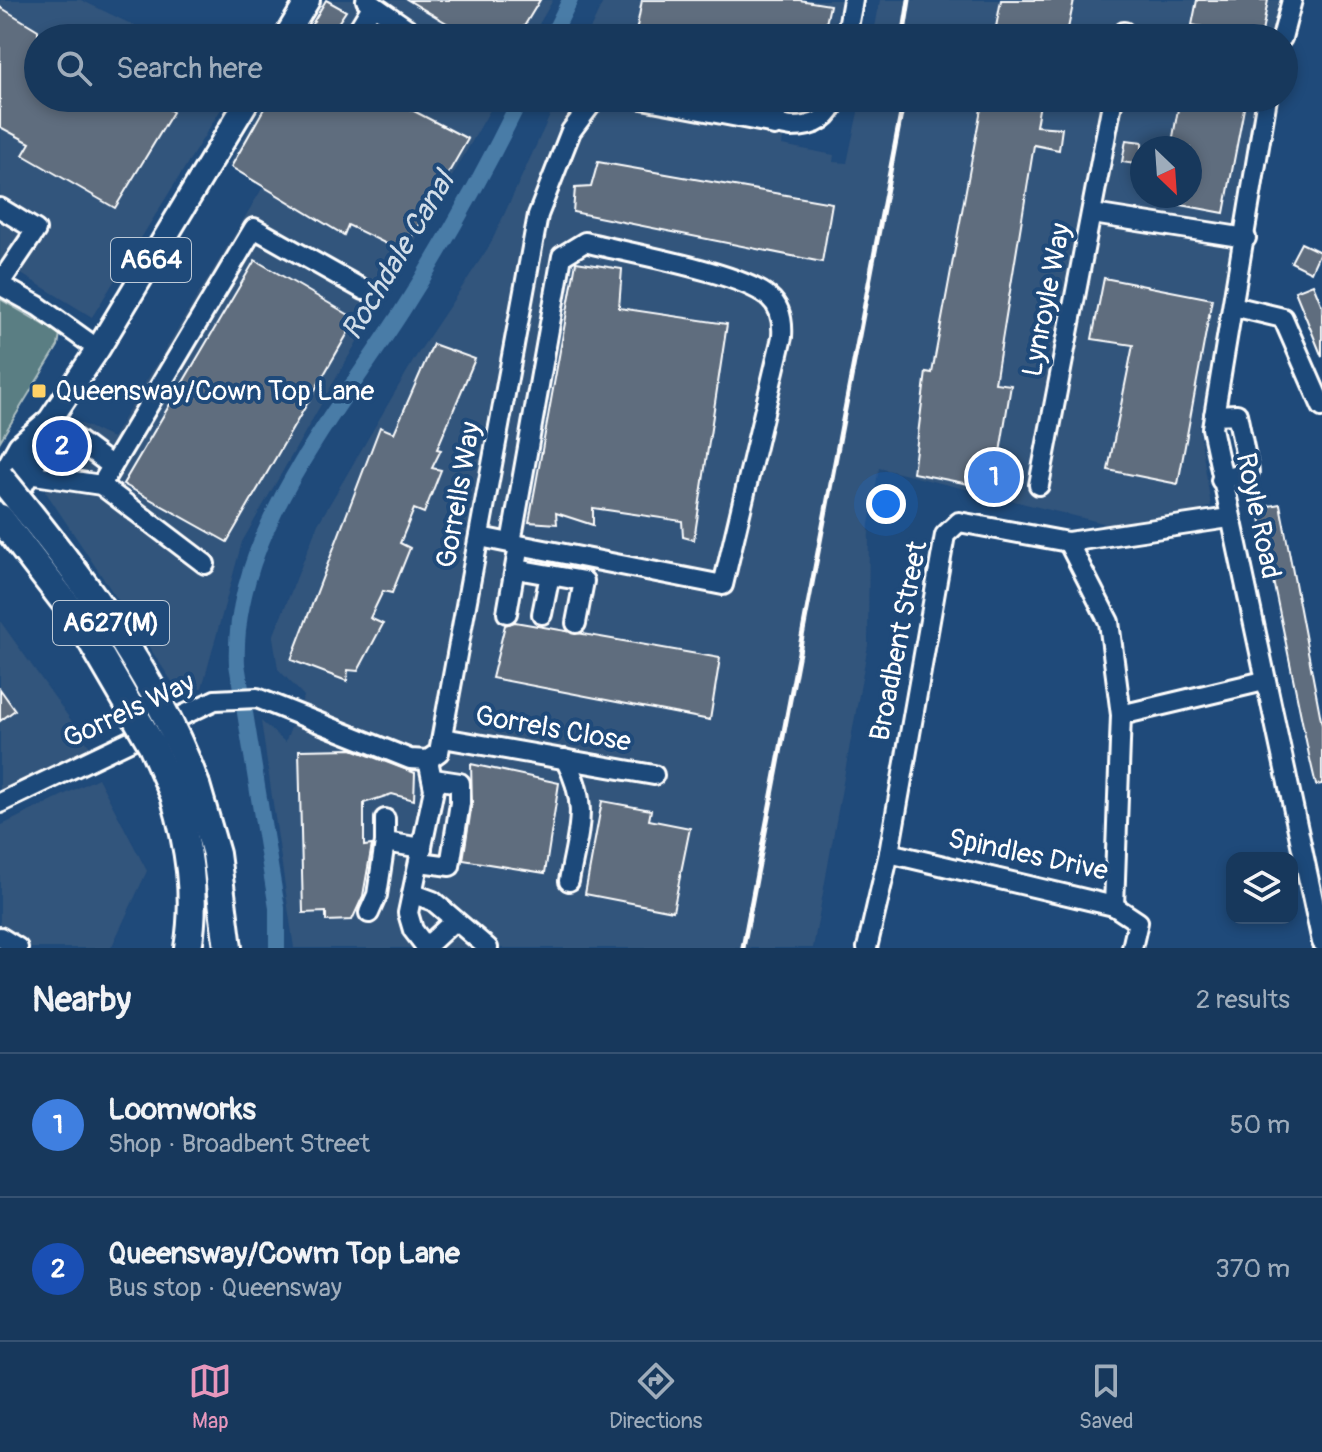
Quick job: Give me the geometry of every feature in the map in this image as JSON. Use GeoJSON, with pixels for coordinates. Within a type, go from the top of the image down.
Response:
{"type":"FeatureCollection","features":[{"type":"Feature","properties":{"kind":"highway","name":"A627(M)"},"geometry":{"type":"LineString","coordinates":[[0,480],[110,621],[182,746],[193,892],[188,948]]}},
{"type":"Feature","properties":{"kind":"highway","name":"A627(M)"},"geometry":{"type":"LineString","coordinates":[[0,520],[81,623],[152,745],[210,827],[228,948]]}},
{"type":"Feature","properties":{"kind":"highway","name":"A627(M)"},"geometry":{"type":"LineString","coordinates":[[218,948],[223,910]]}},
{"type":"Feature","properties":{"kind":"main road"},"geometry":{"type":"LineString","coordinates":[[293,24],[308,0]]}},
{"type":"Feature","properties":{"kind":"main road","name":"A664"},"geometry":{"type":"LineString","coordinates":[[0,480],[20,446],[50,420],[98,349],[241,112]]}},
{"type":"Feature","properties":{"kind":"main road","name":"A664"},"geometry":{"type":"LineString","coordinates":[[0,520],[41,450],[50,420]]}},
{"type":"Feature","properties":{"kind":"street"},"geometry":{"type":"LineString","coordinates":[[849,24],[853,0]]}},
{"type":"Feature","properties":{"kind":"street"},"geometry":{"type":"LineString","coordinates":[[1286,24],[1292,0]]}},
{"type":"Feature","properties":{"kind":"street"},"geometry":{"type":"LineString","coordinates":[[359,24],[369,2],[401,24]]}},
{"type":"Feature","properties":{"kind":"street","name":"Gorrells Way"},"geometry":{"type":"LineString","coordinates":[[428,760],[439,752],[443,738],[538,215],[571,131],[585,112]]}},
{"type":"Feature","properties":{"kind":"street"},"geometry":{"type":"LineString","coordinates":[[723,112],[774,126],[802,127],[818,122],[830,112]]}},
{"type":"Feature","properties":{"kind":"street"},"geometry":{"type":"LineString","coordinates":[[774,126],[776,112]]}},
{"type":"Feature","properties":{"kind":"street","name":"Lynroyle Way"},"geometry":{"type":"LineString","coordinates":[[1039,485],[1111,112]]}},
{"type":"Feature","properties":{"kind":"street","name":"Royle Road"},"geometry":{"type":"LineString","coordinates":[[1265,112],[1214,415],[1213,442],[1264,681],[1307,906],[1322,942]]}},
{"type":"Feature","properties":{"kind":"street"},"geometry":{"type":"LineString","coordinates":[[0,208],[36,230],[0,284],[38,306],[98,349]]}},
{"type":"Feature","properties":{"kind":"street","name":"Lynroyle Way"},"geometry":{"type":"LineString","coordinates":[[1093,214],[1246,238]]}},
{"type":"Feature","properties":{"kind":"street"},"geometry":{"type":"LineString","coordinates":[[101,485],[254,228],[364,290]]}},
{"type":"Feature","properties":{"kind":"street"},"geometry":{"type":"LineString","coordinates":[[480,537],[515,544],[723,585],[782,337],[783,320],[772,299],[746,282],[585,242],[562,256],[515,544],[516,569],[507,613]]}},
{"type":"Feature","properties":{"kind":"street"},"geometry":{"type":"LineString","coordinates":[[1233,306],[1283,318],[1322,407]]}},
{"type":"Feature","properties":{"kind":"street"},"geometry":{"type":"LineString","coordinates":[[1214,415],[1237,414],[1249,472],[1221,480]]}},
{"type":"Feature","properties":{"kind":"street"},"geometry":{"type":"LineString","coordinates":[[50,420],[112,466]]}},
{"type":"Feature","properties":{"kind":"street"},"geometry":{"type":"LineString","coordinates":[[28,474],[101,485],[205,564]]}},
{"type":"Feature","properties":{"kind":"street","name":"Broadbent Street"},"geometry":{"type":"LineString","coordinates":[[867,948],[889,853],[945,535],[959,522],[1068,542],[1229,518]]}},
{"type":"Feature","properties":{"kind":"street","name":"Spindles Drive"},"geometry":{"type":"LineString","coordinates":[[889,853],[1114,906],[1121,715],[1109,622],[1068,542]]}},
{"type":"Feature","properties":{"kind":"street"},"geometry":{"type":"LineString","coordinates":[[516,569],[584,581],[576,623]]}},
{"type":"Feature","properties":{"kind":"street"},"geometry":{"type":"LineString","coordinates":[[542,614],[550,575]]}},
{"type":"Feature","properties":{"kind":"street"},"geometry":{"type":"LineString","coordinates":[[1121,715],[1264,681]]}},
{"type":"Feature","properties":{"kind":"street","name":"Gorrels Way"},"geometry":{"type":"LineString","coordinates":[[0,803],[215,700],[257,698],[410,759],[428,760]]}},
{"type":"Feature","properties":{"kind":"street","name":"Gorrels Close"},"geometry":{"type":"LineString","coordinates":[[443,738],[654,775]]}},
{"type":"Feature","properties":{"kind":"street"},"geometry":{"type":"LineString","coordinates":[[565,759],[579,786],[582,813],[569,881]]}},
{"type":"Feature","properties":{"kind":"street"},"geometry":{"type":"LineString","coordinates":[[428,760],[434,779],[408,913],[413,930],[426,947],[454,921]]}},
{"type":"Feature","properties":{"kind":"street"},"geometry":{"type":"LineString","coordinates":[[385,842],[450,866],[460,783],[434,779]]}},
{"type":"Feature","properties":{"kind":"street"},"geometry":{"type":"LineString","coordinates":[[369,913],[377,895],[385,842],[385,819]]}},
{"type":"Feature","properties":{"kind":"street"},"geometry":{"type":"LineString","coordinates":[[414,894],[433,901],[488,948]]}},
{"type":"Feature","properties":{"kind":"street"},"geometry":{"type":"LineString","coordinates":[[1114,906],[1138,922],[1132,948]]}},
{"type":"Feature","properties":{"kind":"street"},"geometry":{"type":"LineString","coordinates":[[0,937],[18,948]]}},
{"type":"Feature","properties":{"kind":"shaded area"},"geometry":{"type":"Polygon","coordinates":[[[0,0],[81,0],[131,24],[24,24],[24,112],[219,112],[92,317],[0,261],[0,0]]]}},
{"type":"Feature","properties":{"kind":"shaded area"},"geometry":{"type":"Polygon","coordinates":[[[322,0],[553,0],[539,24],[309,24],[322,0]]]}},
{"type":"Feature","properties":{"kind":"shaded area"},"geometry":{"type":"Polygon","coordinates":[[[604,0],[841,0],[835,24],[593,24],[604,0]]]}},
{"type":"Feature","properties":{"kind":"shaded area"},"geometry":{"type":"Polygon","coordinates":[[[880,0],[1285,0],[1280,24],[876,24],[880,0]]]}},
{"type":"Feature","properties":{"kind":"shaded area"},"geometry":{"type":"Polygon","coordinates":[[[258,112],[489,112],[242,542],[202,688],[177,689],[45,491],[78,422],[112,438],[263,187],[228,165],[258,112]]]}},
{"type":"Feature","properties":{"kind":"shaded area"},"geometry":{"type":"Polygon","coordinates":[[[552,112],[810,112],[806,118],[786,118],[782,145],[834,155],[833,162],[847,163],[858,112],[1262,112],[1199,427],[1211,506],[1144,533],[879,468],[869,525],[868,645],[813,948],[294,948],[261,721],[285,742],[304,696],[278,669],[273,637],[318,524],[415,358],[490,245],[552,112]]]}},
{"type":"Feature","properties":{"kind":"shaded area"},"geometry":{"type":"Polygon","coordinates":[[[0,621],[90,747],[0,795],[0,621]]]}},
{"type":"Feature","properties":{"kind":"shaded area"},"geometry":{"type":"Polygon","coordinates":[[[98,778],[147,871],[111,948],[0,948],[0,826],[98,778]]]}},
{"type":"Feature","properties":{"kind":"green space"},"geometry":{"type":"Polygon","coordinates":[[[0,299],[60,334],[58,346],[0,441],[0,299]]]}},
{"type":"Feature","properties":{"kind":"building"},"geometry":{"type":"Polygon","coordinates":[[[326,0],[346,11],[337,24],[312,24],[326,0]]]}},
{"type":"Feature","properties":{"kind":"building"},"geometry":{"type":"Polygon","coordinates":[[[408,0],[540,0],[525,24],[448,24],[408,0]]]}},
{"type":"Feature","properties":{"kind":"building"},"geometry":{"type":"Polygon","coordinates":[[[642,0],[799,0],[830,5],[826,24],[638,24],[642,0]]]}},
{"type":"Feature","properties":{"kind":"building"},"geometry":{"type":"Polygon","coordinates":[[[1001,0],[1074,0],[1069,24],[997,24],[1001,0]]]}},
{"type":"Feature","properties":{"kind":"building"},"geometry":{"type":"Polygon","coordinates":[[[1197,0],[1268,0],[1264,24],[1192,24],[1197,0]]]}},
{"type":"Feature","properties":{"kind":"building"},"geometry":{"type":"Polygon","coordinates":[[[0,7],[28,24],[24,24],[24,112],[173,112],[115,208],[23,155],[30,143],[0,127],[0,7]]]}},
{"type":"Feature","properties":{"kind":"building"},"geometry":{"type":"Polygon","coordinates":[[[262,112],[416,112],[468,139],[403,252],[348,225],[344,235],[231,167],[262,112]]]}},
{"type":"Feature","properties":{"kind":"building"},"geometry":{"type":"Polygon","coordinates":[[[980,112],[1038,112],[1036,126],[1062,128],[1059,150],[1034,145],[995,383],[1011,385],[994,489],[913,473],[926,372],[932,373],[980,112]]]}},
{"type":"Feature","properties":{"kind":"building"},"geometry":{"type":"Polygon","coordinates":[[[1177,112],[1243,112],[1224,213],[1197,208],[1202,208],[1202,136],[1173,136],[1177,112]]]}},
{"type":"Feature","properties":{"kind":"building"},"geometry":{"type":"Polygon","coordinates":[[[1126,140],[1130,140],[1130,163],[1122,162],[1126,140]]]}},
{"type":"Feature","properties":{"kind":"building"},"geometry":{"type":"Polygon","coordinates":[[[598,162],[832,203],[822,262],[573,212],[575,188],[591,187],[598,162]]]}},
{"type":"Feature","properties":{"kind":"building"},"geometry":{"type":"Polygon","coordinates":[[[1301,243],[1320,252],[1311,272],[1291,262],[1301,243]]]}},
{"type":"Feature","properties":{"kind":"building"},"geometry":{"type":"Polygon","coordinates":[[[255,260],[356,319],[227,542],[123,484],[255,260]]]}},
{"type":"Feature","properties":{"kind":"building"},"geometry":{"type":"Polygon","coordinates":[[[576,262],[622,269],[619,308],[727,324],[694,540],[683,537],[682,521],[593,508],[593,525],[556,513],[557,524],[529,522],[576,262]]]}},
{"type":"Feature","properties":{"kind":"building"},"geometry":{"type":"Polygon","coordinates":[[[1104,278],[1212,299],[1178,484],[1108,470],[1133,345],[1092,339],[1104,278]]]}},
{"type":"Feature","properties":{"kind":"building"},"geometry":{"type":"Polygon","coordinates":[[[1313,284],[1322,306],[1322,357],[1295,291],[1313,284]]]}},
{"type":"Feature","properties":{"kind":"building"},"geometry":{"type":"Polygon","coordinates":[[[433,344],[475,359],[437,449],[441,450],[432,468],[441,470],[424,513],[414,509],[400,543],[410,548],[392,593],[383,591],[370,618],[383,624],[358,671],[348,670],[347,681],[291,660],[380,427],[394,433],[433,344]]]}},
{"type":"Feature","properties":{"kind":"building"},"geometry":{"type":"Polygon","coordinates":[[[1280,504],[1322,725],[1322,784],[1316,785],[1258,508],[1280,504]]]}},
{"type":"Feature","properties":{"kind":"building"},"geometry":{"type":"Polygon","coordinates":[[[515,622],[720,658],[710,720],[492,678],[505,625],[515,622]]]}},
{"type":"Feature","properties":{"kind":"building"},"geometry":{"type":"Polygon","coordinates":[[[0,689],[15,710],[0,721],[0,689]]]}},
{"type":"Feature","properties":{"kind":"building"},"geometry":{"type":"Polygon","coordinates":[[[352,749],[415,773],[414,800],[392,794],[364,803],[364,846],[372,845],[363,896],[352,920],[326,921],[326,912],[303,913],[299,750],[352,749]]]}},
{"type":"Feature","properties":{"kind":"building"},"geometry":{"type":"Polygon","coordinates":[[[471,764],[559,783],[545,873],[463,860],[472,803],[471,764]]]}},
{"type":"Feature","properties":{"kind":"building"},"geometry":{"type":"Polygon","coordinates":[[[602,801],[651,810],[649,820],[690,828],[673,911],[585,894],[602,801]]]}},
{"type":"Feature","properties":{"kind":"waterway","name":"Rochdale Canal"},"geometry":{"type":"LineString","coordinates":[[558,24],[570,0]]}},
{"type":"Feature","properties":{"kind":"waterway","name":"Rochdale Canal"},"geometry":{"type":"LineString","coordinates":[[277,948],[277,908],[237,664],[240,616],[251,569],[269,523],[293,477],[434,259],[514,112]]}},
{"type":"Feature","properties":{"kind":"railway"},"geometry":{"type":"LineString","coordinates":[[905,24],[909,0]]}},
{"type":"Feature","properties":{"kind":"railway"},"geometry":{"type":"LineString","coordinates":[[743,948],[901,112]]}},
{"type":"Feature","properties":{"kind":"place","name":"Queensway/Cown Top Lane"},"geometry":{"type":"Point","coordinates":[39,391]}},
{"type":"Feature","properties":{"kind":"place","name":"Queensway/Cowm Top Lane"},"geometry":{"type":"Point","coordinates":[62,446]}},
{"type":"Feature","properties":{"kind":"place","name":"Loomworks"},"geometry":{"type":"Point","coordinates":[994,477]}}]}
